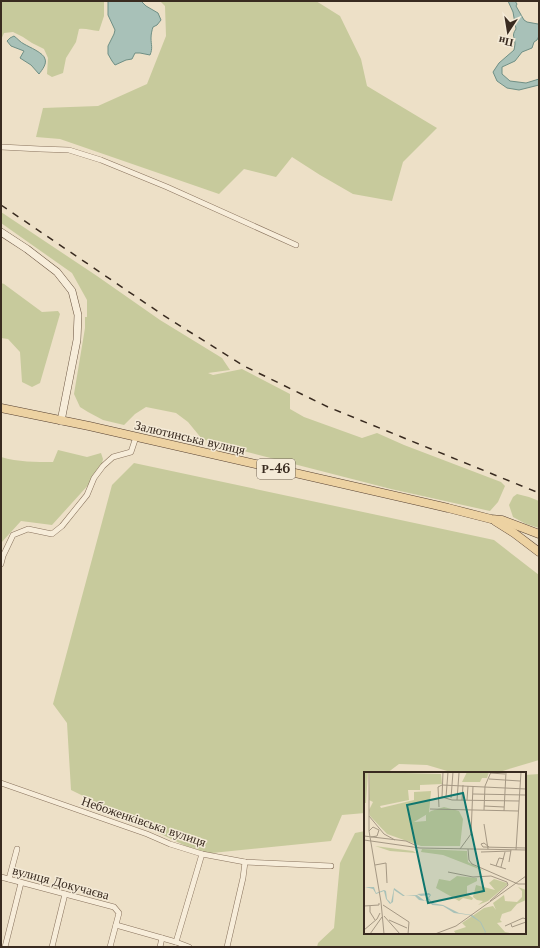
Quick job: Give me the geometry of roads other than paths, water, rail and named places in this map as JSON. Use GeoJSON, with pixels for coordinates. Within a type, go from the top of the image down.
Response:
{"type":"FeatureCollection","features":[{"type":"Feature","properties":{"kind":"main road"},"geometry":{"type":"LineString","coordinates":[[1,232],[27,249],[57,272],[72,291],[78,316],[77,340],[61,421]]}},
{"type":"Feature","properties":{"kind":"main road","name":"Залютинська вулиця"},"geometry":{"type":"LineString","coordinates":[[1,408],[89,426],[491,519]]}},
{"type":"Feature","properties":{"kind":"main road","name":"Р-46"},"geometry":{"type":"LineString","coordinates":[[491,519],[502,520],[539,534]]}},
{"type":"Feature","properties":{"kind":"main road","name":"Р-46"},"geometry":{"type":"LineString","coordinates":[[491,519],[514,533],[539,552]]}},
{"type":"Feature","properties":{"kind":"street"},"geometry":{"type":"LineString","coordinates":[[1,147],[69,150],[101,160],[167,187],[296,245]]}},
{"type":"Feature","properties":{"kind":"street"},"geometry":{"type":"LineString","coordinates":[[1,564],[3,556],[13,535],[28,529],[52,534],[59,529],[86,495],[94,478],[103,466],[113,458],[131,452],[136,437]]}},
{"type":"Feature","properties":{"kind":"street","name":"Небоженківська вулиця"},"geometry":{"type":"LineString","coordinates":[[1,783],[147,834],[170,844],[202,854],[245,862],[331,866]]}},
{"type":"Feature","properties":{"kind":"street"},"geometry":{"type":"LineString","coordinates":[[9,879],[17,849]]}},
{"type":"Feature","properties":{"kind":"street"},"geometry":{"type":"LineString","coordinates":[[176,942],[202,854]]}},
{"type":"Feature","properties":{"kind":"street"},"geometry":{"type":"LineString","coordinates":[[228,947],[245,862]]}},
{"type":"Feature","properties":{"kind":"street","name":"вулиця Докучаєва"},"geometry":{"type":"LineString","coordinates":[[1,877],[114,907],[119,913],[116,925]]}},
{"type":"Feature","properties":{"kind":"street"},"geometry":{"type":"LineString","coordinates":[[5,947],[21,882]]}},
{"type":"Feature","properties":{"kind":"street"},"geometry":{"type":"LineString","coordinates":[[52,947],[65,894]]}},
{"type":"Feature","properties":{"kind":"street"},"geometry":{"type":"LineString","coordinates":[[110,947],[116,925],[189,947]]}},
{"type":"Feature","properties":{"kind":"street"},"geometry":{"type":"LineString","coordinates":[[160,947],[162,938]]}},
{"type":"Feature","properties":{"kind":"water"},"geometry":{"type":"Polygon","coordinates":[[[108,1],[141,1],[146,6],[158,13],[161,20],[153,27],[151,37],[152,48],[150,55],[135,53],[132,59],[115,65],[108,54],[108,46],[115,30],[108,15],[108,1]]]}},
{"type":"Feature","properties":{"kind":"water"},"geometry":{"type":"Polygon","coordinates":[[[508,1],[515,1],[517,4],[516,6],[524,20],[527,22],[539,23],[539,36],[534,42],[532,48],[522,52],[515,61],[502,67],[502,74],[510,81],[526,83],[539,79],[539,85],[519,90],[507,88],[497,81],[493,72],[499,63],[514,50],[515,44],[513,35],[516,29],[513,12],[508,1]]]}},
{"type":"Feature","properties":{"kind":"water"},"geometry":{"type":"Polygon","coordinates":[[[14,36],[21,42],[39,52],[44,57],[45,65],[39,74],[31,65],[20,58],[24,51],[11,46],[7,41],[14,36]]]}},
{"type":"Feature","properties":{"kind":"railway"},"geometry":{"type":"LineString","coordinates":[[1,205],[163,315],[244,366],[328,407],[539,493]]}}]}
